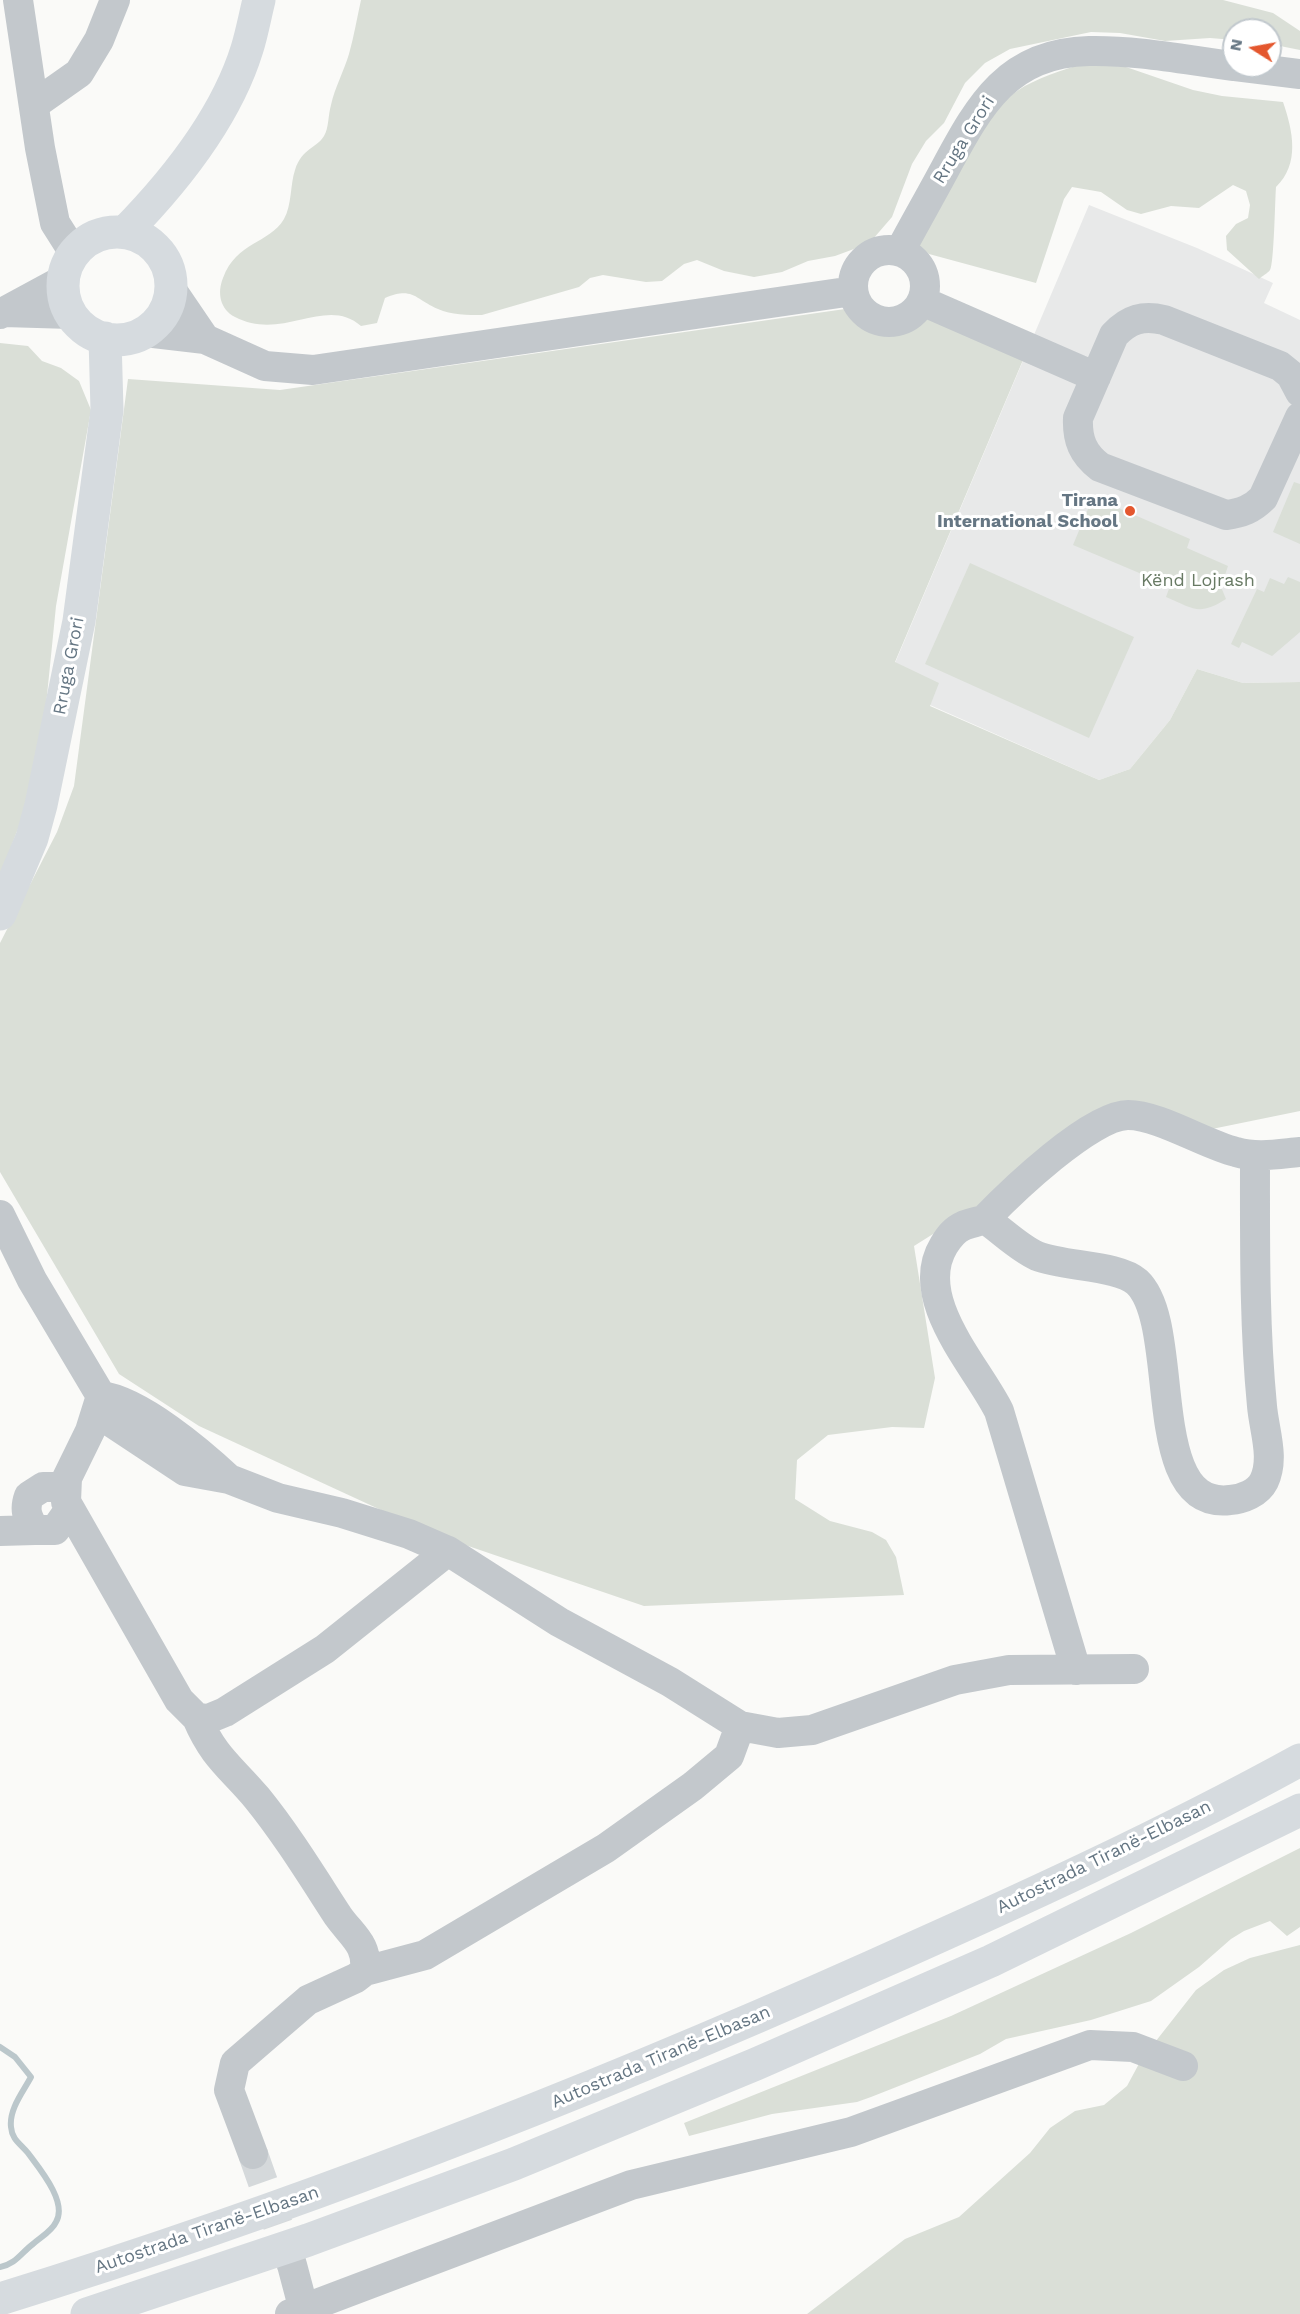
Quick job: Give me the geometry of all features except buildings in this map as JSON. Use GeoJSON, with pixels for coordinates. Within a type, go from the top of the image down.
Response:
{"type":"FeatureCollection","features":[{"type":"Feature","properties":{"kind":"main road"},"geometry":{"type":"LineString","coordinates":[[126,232],[162,195],[184,166],[227,96],[247,51],[259,0]]}},
{"type":"Feature","properties":{"kind":"main road"},"geometry":{"type":"LineString","coordinates":[[156,247],[162,195]]}},
{"type":"Feature","properties":{"kind":"main road"},"geometry":{"type":"LineString","coordinates":[[126,232],[142,237],[156,247],[170,274],[171,289],[163,314],[129,336],[86,330],[71,315],[65,298],[69,267],[97,235],[126,232]]}},
{"type":"Feature","properties":{"kind":"main road","name":"Rruga Grori"},"geometry":{"type":"LineString","coordinates":[[0,914],[8,882],[32,838],[52,762],[86,574],[107,410],[129,336]]}},
{"type":"Feature","properties":{"kind":"main road","name":"Autostrada Tiranë-Elbasan"},"geometry":{"type":"LineString","coordinates":[[0,2299],[96,2269],[314,2193],[504,2122],[745,2023],[977,1919],[1300,1760]]}},
{"type":"Feature","properties":{"kind":"main road"},"geometry":{"type":"LineString","coordinates":[[87,2314],[308,2240],[514,2164],[756,2064],[991,1961],[1300,1809]]}},
{"type":"Feature","properties":{"kind":"street"},"geometry":{"type":"LineString","coordinates":[[2,313],[69,267],[55,224],[40,148],[18,0]]}},
{"type":"Feature","properties":{"kind":"street"},"geometry":{"type":"LineString","coordinates":[[35,104],[79,74],[99,40],[115,0]]}},
{"type":"Feature","properties":{"kind":"street","name":"Rruga Grori"},"geometry":{"type":"LineString","coordinates":[[900,251],[985,101],[1015,74],[1056,56],[1086,51],[1116,51],[1222,64]]}},
{"type":"Feature","properties":{"kind":"street","name":"Rruga Grori"},"geometry":{"type":"LineString","coordinates":[[1282,72],[1300,74]]}},
{"type":"Feature","properties":{"kind":"street"},"geometry":{"type":"LineString","coordinates":[[888,249],[900,251],[920,266],[925,277],[922,302],[906,318],[895,322],[884,322],[863,312],[853,291],[857,267],[865,258],[888,249]]}},
{"type":"Feature","properties":{"kind":"street"},"geometry":{"type":"LineString","coordinates":[[171,289],[205,339]]}},
{"type":"Feature","properties":{"kind":"street"},"geometry":{"type":"LineString","coordinates":[[129,336],[205,339],[265,366],[313,370],[853,291]]}},
{"type":"Feature","properties":{"kind":"street"},"geometry":{"type":"LineString","coordinates":[[922,302],[1096,377]]}},
{"type":"Feature","properties":{"kind":"street"},"geometry":{"type":"LineString","coordinates":[[2,313],[71,315]]}},
{"type":"Feature","properties":{"kind":"street"},"geometry":{"type":"LineString","coordinates":[[1300,392],[1291,375],[1280,366],[1150,317],[1130,322],[1114,335],[1078,426],[1081,446],[1089,458],[1100,467],[1226,515],[1240,514],[1253,508],[1263,498],[1300,417]]}},
{"type":"Feature","properties":{"kind":"street"},"geometry":{"type":"LineString","coordinates":[[1077,1670],[999,1411],[986,1384],[957,1345],[944,1319],[935,1277],[939,1253],[951,1234],[963,1226],[985,1219],[1011,1192],[1084,1133],[1114,1116],[1141,1116],[1235,1152],[1255,1156],[1300,1152]]}},
{"type":"Feature","properties":{"kind":"street"},"geometry":{"type":"LineString","coordinates":[[985,1219],[1035,1255],[1087,1268],[1114,1269],[1137,1282],[1150,1302],[1158,1322],[1168,1414],[1181,1470],[1192,1490],[1205,1498],[1218,1502],[1239,1499],[1260,1488],[1268,1473],[1269,1454],[1262,1406],[1256,1291],[1255,1156]]}},
{"type":"Feature","properties":{"kind":"street"},"geometry":{"type":"LineString","coordinates":[[0,1215],[38,1290],[101,1396],[108,1420],[185,1471],[229,1479],[278,1498],[342,1513],[409,1534],[448,1551],[559,1622],[670,1682],[741,1726],[778,1733],[812,1730],[955,1680],[1009,1670],[1134,1669]]}},
{"type":"Feature","properties":{"kind":"street"},"geometry":{"type":"LineString","coordinates":[[0,1531],[55,1530],[67,1498],[75,1457],[90,1431],[101,1396]]}},
{"type":"Feature","properties":{"kind":"street"},"geometry":{"type":"LineString","coordinates":[[67,1498],[179,1700],[197,1718],[219,1759],[263,1806],[290,1842],[340,1919],[361,1944],[367,1957],[365,1971]]}},
{"type":"Feature","properties":{"kind":"street"},"geometry":{"type":"LineString","coordinates":[[197,1718],[208,1719],[225,1712],[325,1649],[448,1551]]}},
{"type":"Feature","properties":{"kind":"street"},"geometry":{"type":"LineString","coordinates":[[253,2154],[229,2090],[236,2063],[308,2000],[356,1978],[365,1971],[425,1955],[606,1848],[693,1786],[729,1756],[741,1726]]}},
{"type":"Feature","properties":{"kind":"street"},"geometry":{"type":"LineString","coordinates":[[292,2265],[299,2312],[631,2185],[851,2132],[1090,2045],[1133,2047],[1183,2066]]}},
{"type":"Feature","properties":{"kind":"shaded area","name":"Tirana International School"},"geometry":{"type":"Polygon","coordinates":[[[1089,205],[1197,248],[1273,283],[1264,303],[1300,320],[1300,682],[1243,683],[1197,669],[1170,720],[1130,769],[1099,780],[930,705],[895,663],[1089,205]]]}},
{"type":"Feature","properties":{"kind":"green space"},"geometry":{"type":"Polygon","coordinates":[[[361,0],[1223,0],[1273,13],[1280,18],[1222,18],[1222,39],[1165,41],[1120,33],[1091,32],[1010,49],[985,63],[965,83],[944,123],[926,141],[912,164],[892,217],[873,239],[862,246],[835,256],[808,261],[782,272],[754,277],[724,271],[697,260],[684,264],[662,281],[646,282],[603,275],[590,278],[579,287],[482,315],[448,312],[413,295],[402,293],[385,298],[377,323],[361,326],[348,318],[333,315],[270,325],[253,323],[235,317],[226,310],[221,300],[220,289],[223,278],[236,257],[270,234],[284,219],[298,163],[326,133],[333,98],[349,54],[361,0]]]}},
{"type":"Feature","properties":{"kind":"green space"},"geometry":{"type":"Polygon","coordinates":[[[1282,19],[1300,31],[1300,50],[1282,46],[1282,19]]]}},
{"type":"Feature","properties":{"kind":"green space"},"geometry":{"type":"Polygon","coordinates":[[[1085,63],[1126,67],[1193,90],[1222,96],[1283,102],[1290,124],[1292,147],[1289,168],[1276,187],[1272,256],[1268,272],[1259,279],[1227,250],[1226,236],[1236,224],[1248,218],[1250,205],[1246,191],[1233,185],[1199,208],[1171,206],[1141,214],[1127,210],[1101,192],[1072,187],[1064,199],[1036,283],[929,254],[918,246],[975,140],[1003,103],[1017,91],[1033,82],[1085,63]]]}},
{"type":"Feature","properties":{"kind":"green space"},"geometry":{"type":"Polygon","coordinates":[[[845,309],[863,325],[881,332],[900,328],[921,316],[1023,360],[895,662],[939,683],[930,706],[1099,780],[1130,769],[1170,720],[1197,669],[1243,683],[1300,682],[1300,1111],[1207,1130],[1110,1123],[914,1246],[935,1378],[924,1428],[892,1427],[828,1435],[797,1460],[795,1499],[830,1521],[872,1532],[886,1540],[896,1557],[904,1595],[644,1606],[433,1534],[199,1426],[119,1374],[0,1172],[0,943],[57,832],[74,786],[128,379],[280,390],[845,309]]]}},
{"type":"Feature","properties":{"kind":"green space"},"geometry":{"type":"Polygon","coordinates":[[[0,343],[28,346],[42,361],[61,368],[79,381],[91,410],[56,606],[39,775],[0,875],[0,343]]]}},
{"type":"Feature","properties":{"kind":"green space","name":"Kënd Lojrash"},"geometry":{"type":"Polygon","coordinates":[[[1294,482],[1300,484],[1300,544],[1273,532],[1294,482]]]}},
{"type":"Feature","properties":{"kind":"green space"},"geometry":{"type":"Polygon","coordinates":[[[1093,497],[1190,539],[1187,548],[1228,566],[1221,587],[1226,599],[1209,608],[1190,607],[1166,597],[1170,586],[1073,545],[1093,497]]]}},
{"type":"Feature","properties":{"kind":"green space"},"geometry":{"type":"Polygon","coordinates":[[[970,563],[1134,637],[1089,738],[925,664],[970,563]]]}},
{"type":"Feature","properties":{"kind":"green space","name":"Kënd Lojrash"},"geometry":{"type":"Polygon","coordinates":[[[1288,577],[1300,582],[1300,632],[1272,656],[1242,642],[1239,648],[1231,644],[1257,589],[1264,592],[1270,578],[1284,584],[1288,577]]]}},
{"type":"Feature","properties":{"kind":"green space"},"geometry":{"type":"Polygon","coordinates":[[[1300,1848],[1300,1927],[1287,1936],[1270,1921],[1244,1931],[1151,2001],[1091,2020],[1006,2039],[980,2054],[857,2102],[772,2114],[689,2136],[684,2123],[951,2016],[1131,1933],[1300,1848]]]}},
{"type":"Feature","properties":{"kind":"green space"},"geometry":{"type":"Polygon","coordinates":[[[1300,1945],[1300,2314],[807,2314],[905,2239],[959,2217],[1030,2153],[1050,2128],[1075,2111],[1104,2105],[1127,2086],[1141,2060],[1196,1990],[1224,1970],[1250,1958],[1300,1945]]]}},
{"type":"Feature","properties":{"kind":"waterway"},"geometry":{"type":"LineString","coordinates":[[0,2047],[15,2057],[31,2077],[14,2107],[11,2120],[12,2131],[15,2139],[28,2153],[51,2186],[59,2214],[49,2231],[14,2261],[0,2267]]}},
{"type":"Feature","properties":{"kind":"tunnel"},"geometry":{"type":"LineString","coordinates":[[253,2154],[292,2265]]}},
{"type":"Feature","properties":{"kind":"place","name":"Tirana International School"},"geometry":{"type":"Point","coordinates":[1130,511]}}]}
